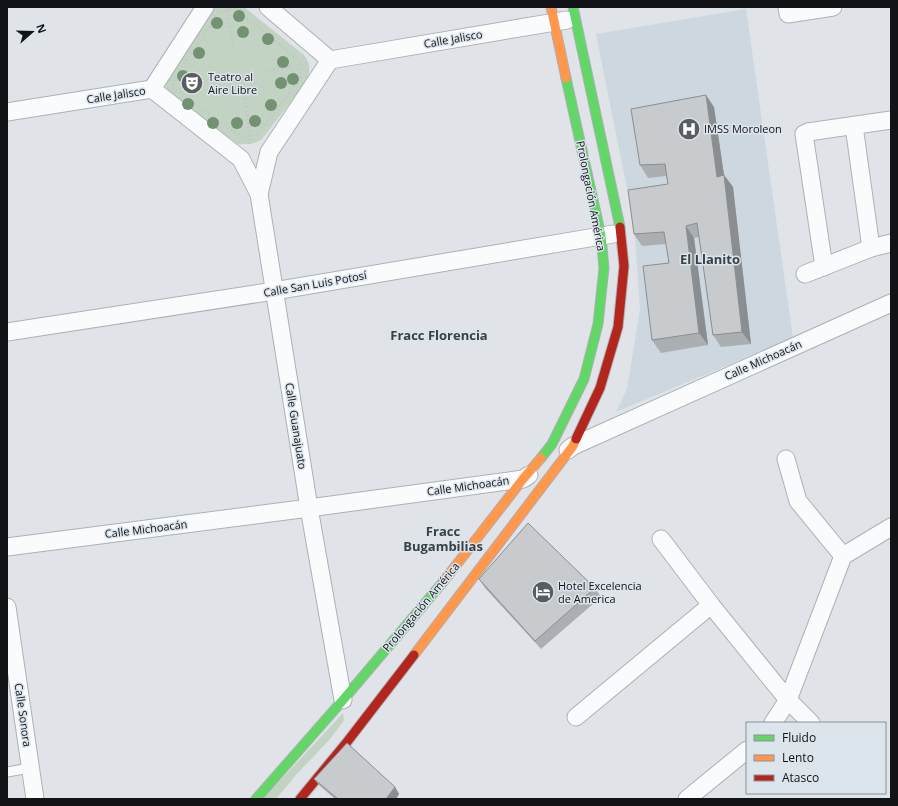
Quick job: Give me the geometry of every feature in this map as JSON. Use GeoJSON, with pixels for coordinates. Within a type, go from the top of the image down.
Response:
{"type":"FeatureCollection","features":[{"type":"Feature","properties":{"kind":"street","name":"Calle Jalisco"},"geometry":{"type":"LineString","coordinates":[[7,112],[152,89],[205,7]]}},
{"type":"Feature","properties":{"kind":"street"},"geometry":{"type":"LineString","coordinates":[[246,158],[269,152],[330,60],[268,7]]}},
{"type":"Feature","properties":{"kind":"street"},"geometry":{"type":"LineString","coordinates":[[787,7],[788,14],[833,7]]}},
{"type":"Feature","properties":{"kind":"street","name":"Calle Jalisco"},"geometry":{"type":"LineString","coordinates":[[330,60],[552,14],[574,13]]}},
{"type":"Feature","properties":{"kind":"street","name":"Prolongación América"},"geometry":{"type":"LineString","coordinates":[[300,799],[347,742],[573,446],[600,388],[618,327],[624,266],[621,232],[574,13]]}},
{"type":"Feature","properties":{"kind":"street","name":"Prolongación América"},"geometry":{"type":"LineString","coordinates":[[256,799],[344,707],[552,444],[584,380],[598,324],[604,268],[601,236],[552,14]]}},
{"type":"Feature","properties":{"kind":"street"},"geometry":{"type":"LineString","coordinates":[[152,89],[246,158],[259,194]]}},
{"type":"Feature","properties":{"kind":"street"},"geometry":{"type":"LineString","coordinates":[[824,267],[804,134],[808,132],[891,120]]}},
{"type":"Feature","properties":{"kind":"street"},"geometry":{"type":"LineString","coordinates":[[854,126],[871,248]]}},
{"type":"Feature","properties":{"kind":"street","name":"Calle Guanajuato"},"geometry":{"type":"LineString","coordinates":[[269,152],[259,194],[308,508],[344,707]]}},
{"type":"Feature","properties":{"kind":"street","name":"Calle San Luis Potosí"},"geometry":{"type":"LineString","coordinates":[[7,332],[274,291],[621,232]]}},
{"type":"Feature","properties":{"kind":"street"},"geometry":{"type":"LineString","coordinates":[[805,274],[871,248],[891,243]]}},
{"type":"Feature","properties":{"kind":"street","name":"Calle Michoacán"},"geometry":{"type":"LineString","coordinates":[[7,547],[523,479],[573,446],[891,303]]}},
{"type":"Feature","properties":{"kind":"street"},"geometry":{"type":"LineString","coordinates":[[786,458],[798,501],[843,556]]}},
{"type":"Feature","properties":{"kind":"street"},"geometry":{"type":"LineString","coordinates":[[774,722],[788,700],[843,556],[891,527]]}},
{"type":"Feature","properties":{"kind":"street"},"geometry":{"type":"LineString","coordinates":[[661,539],[711,605],[788,700],[810,722]]}},
{"type":"Feature","properties":{"kind":"street"},"geometry":{"type":"LineString","coordinates":[[576,717],[711,605]]}},
{"type":"Feature","properties":{"kind":"street","name":"Calle Sonora"},"geometry":{"type":"LineString","coordinates":[[7,607],[35,799]]}},
{"type":"Feature","properties":{"kind":"street"},"geometry":{"type":"LineString","coordinates":[[347,728],[347,742]]}},
{"type":"Feature","properties":{"kind":"street"},"geometry":{"type":"LineString","coordinates":[[686,799],[746,751]]}},
{"type":"Feature","properties":{"kind":"lane"},"geometry":{"type":"LineString","coordinates":[[7,772],[30,768]]}},
{"type":"Feature","properties":{"kind":"path"},"geometry":{"type":"LineString","coordinates":[[227,8],[233,50]]}},
{"type":"Feature","properties":{"kind":"path"},"geometry":{"type":"LineString","coordinates":[[227,8],[237,10],[300,61],[301,65],[301,78],[256,134],[249,137],[240,136],[173,88],[174,79],[218,13],[227,8]]}},
{"type":"Feature","properties":{"kind":"path"},"geometry":{"type":"LineString","coordinates":[[262,72],[301,65]]}},
{"type":"Feature","properties":{"kind":"path"},"geometry":{"type":"LineString","coordinates":[[245,99],[249,137],[246,158]]}},
{"type":"Feature","properties":{"kind":"shaded area","name":"IMSS Moroleon"},"geometry":{"type":"Polygon","coordinates":[[[746,9],[793,338],[616,412],[627,389],[640,309],[634,223],[596,34],[746,9]]]}},
{"type":"Feature","properties":{"kind":"green space"},"geometry":{"type":"Polygon","coordinates":[[[216,7],[244,7],[304,55],[309,64],[307,81],[262,139],[254,143],[238,144],[175,99],[166,89],[166,81],[211,11],[216,7]]]}},
{"type":"Feature","properties":{"kind":"green space"},"geometry":{"type":"Polygon","coordinates":[[[343,713],[344,720],[331,738],[296,775],[276,799],[263,799],[343,713]]]}},
{"type":"Feature","properties":{"kind":"building","name":"IMSS Moroleon"},"geometry":{"type":"Polygon","coordinates":[[[706,95],[717,177],[724,175],[742,332],[713,335],[697,223],[686,226],[699,333],[652,340],[643,266],[669,263],[664,232],[634,234],[628,190],[668,184],[665,164],[640,165],[631,109],[706,95]]]}},
{"type":"Feature","properties":{"kind":"building","name":"Hotel Excelencia de America"},"geometry":{"type":"Polygon","coordinates":[[[528,523],[595,588],[535,641],[479,579],[528,523]]]}},
{"type":"Feature","properties":{"kind":"building"},"geometry":{"type":"Polygon","coordinates":[[[347,743],[395,787],[386,799],[338,799],[314,779],[347,743]]]}},
{"type":"Feature","properties":{"kind":"traffic: fast"},"geometry":{"type":"LineString","coordinates":[[573,7],[620,227]]}},
{"type":"Feature","properties":{"kind":"traffic: fast"},"geometry":{"type":"LineString","coordinates":[[541,458],[552,444],[584,379],[598,324],[604,268],[601,236],[566,78]]}},
{"type":"Feature","properties":{"kind":"traffic: fast"},"geometry":{"type":"LineString","coordinates":[[256,799],[343,700],[443,582]]}},
{"type":"Feature","properties":{"kind":"traffic: slow"},"geometry":{"type":"LineString","coordinates":[[551,7],[566,78]]}},
{"type":"Feature","properties":{"kind":"traffic: slow"},"geometry":{"type":"LineString","coordinates":[[414,655],[573,446],[576,439]]}},
{"type":"Feature","properties":{"kind":"traffic: slow"},"geometry":{"type":"LineString","coordinates":[[443,582],[541,458]]}},
{"type":"Feature","properties":{"kind":"traffic: jam"},"geometry":{"type":"LineString","coordinates":[[576,439],[600,388],[618,327],[624,266],[620,227]]}},
{"type":"Feature","properties":{"kind":"traffic: jam"},"geometry":{"type":"LineString","coordinates":[[300,799],[347,742],[414,655]]}},
{"type":"Feature","properties":{"kind":"place","name":"Teatro al Aire Libre"},"geometry":{"type":"Point","coordinates":[192,83]}},
{"type":"Feature","properties":{"kind":"place","name":"IMSS Moroleon"},"geometry":{"type":"Point","coordinates":[689,129]}},
{"type":"Feature","properties":{"kind":"place","name":"Hotel Excelencia de America"},"geometry":{"type":"Point","coordinates":[543,592]}},
{"type":"Feature","properties":{"kind":"district","name":"El Llanito"},"geometry":{"type":"Point","coordinates":[710,259]}},
{"type":"Feature","properties":{"kind":"district","name":"Fracc Florencia"},"geometry":{"type":"Point","coordinates":[439,335]}},
{"type":"Feature","properties":{"kind":"district","name":"Fracc Bugambilias"},"geometry":{"type":"Point","coordinates":[443,538]}}]}
